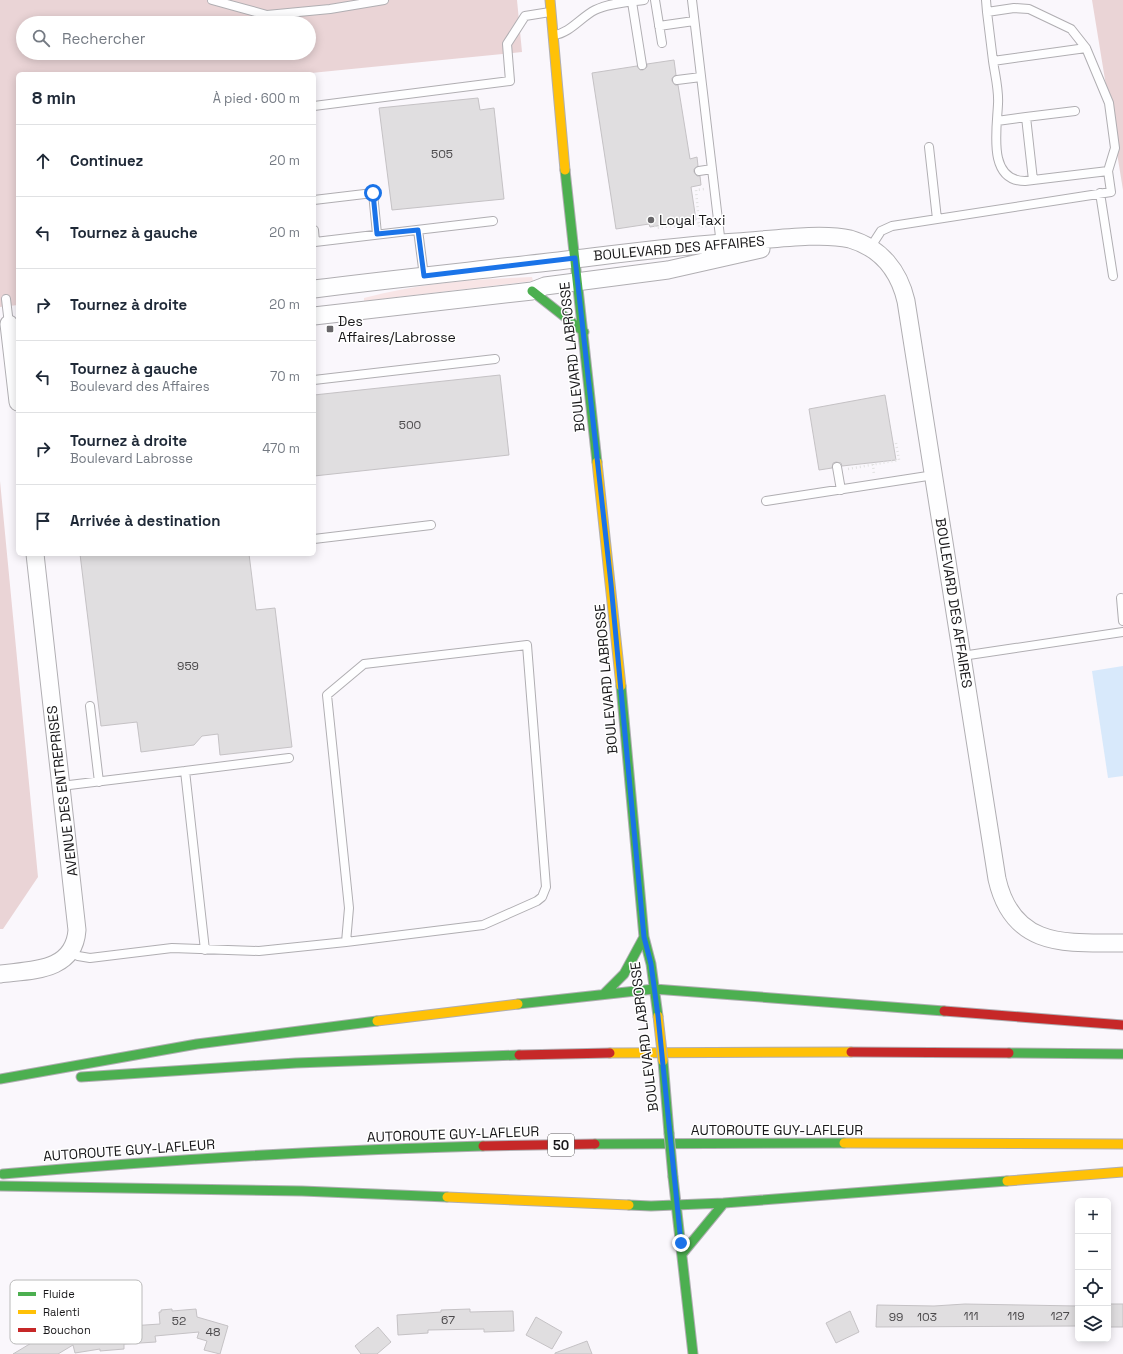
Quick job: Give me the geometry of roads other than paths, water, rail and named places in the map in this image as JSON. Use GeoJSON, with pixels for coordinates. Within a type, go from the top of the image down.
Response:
{"type":"FeatureCollection","features":[{"type":"Feature","properties":{"kind":"main road","name":"BOULEVARD LABROSSE"},"geometry":{"type":"LineString","coordinates":[[550,0],[564,160],[618,654],[644,937],[651,964],[658,1016],[673,1177],[693,1354]]}},
{"type":"Feature","properties":{"kind":"main road"},"geometry":{"type":"LineString","coordinates":[[532,291],[584,332]]}},
{"type":"Feature","properties":{"kind":"main road"},"geometry":{"type":"LineString","coordinates":[[605,993],[624,974],[644,937]]}},
{"type":"Feature","properties":{"kind":"main road"},"geometry":{"type":"LineString","coordinates":[[0,1079],[197,1044],[605,993],[654,989],[1123,1025]]}},
{"type":"Feature","properties":{"kind":"main road"},"geometry":{"type":"LineString","coordinates":[[68,1078],[266,1065],[512,1055],[739,1053],[1123,1054]]}},
{"type":"Feature","properties":{"kind":"main road"},"geometry":{"type":"LineString","coordinates":[[0,1084],[53,1079]]}},
{"type":"Feature","properties":{"kind":"main road","name":"AUTOROUTE GUY-LAFLEUR"},"geometry":{"type":"LineString","coordinates":[[0,1174],[220,1157],[476,1146],[702,1144],[1123,1144]]}},
{"type":"Feature","properties":{"kind":"main road"},"geometry":{"type":"LineString","coordinates":[[0,1186],[302,1191],[651,1206],[724,1203],[1123,1172]]}},
{"type":"Feature","properties":{"kind":"main road"},"geometry":{"type":"LineString","coordinates":[[682,1254],[724,1203]]}},
{"type":"Feature","properties":{"kind":"street","name":"BOULEVARD DES AFFAIRES"},"geometry":{"type":"LineString","coordinates":[[316,289],[575,258],[722,251],[806,238],[840,237],[870,248],[892,266],[904,293],[997,879],[1004,901],[1012,914],[1023,925],[1035,934],[1050,940],[1064,943],[1123,943]]}},
{"type":"Feature","properties":{"kind":"street","name":"BOULEVARD DES AFFAIRES"},"geometry":{"type":"LineString","coordinates":[[316,316],[532,291],[545,286],[668,270],[722,251]]}},
{"type":"Feature","properties":{"kind":"street"},"geometry":{"type":"LineString","coordinates":[[9,324],[10,351],[16,389]]}},
{"type":"Feature","properties":{"kind":"street","name":"AVENUE DES ENTREPRISES"},"geometry":{"type":"LineString","coordinates":[[0,974],[52,966],[62,960],[70,951],[76,941],[77,930],[35,556]]}},
{"type":"Feature","properties":{"kind":"lane"},"geometry":{"type":"LineString","coordinates":[[212,0],[267,15],[330,9],[384,0]]}},
{"type":"Feature","properties":{"kind":"lane"},"geometry":{"type":"LineString","coordinates":[[554,35],[563,32],[587,14],[602,7],[644,0]]}},
{"type":"Feature","properties":{"kind":"lane"},"geometry":{"type":"LineString","coordinates":[[655,0],[662,43]]}},
{"type":"Feature","properties":{"kind":"lane"},"geometry":{"type":"LineString","coordinates":[[692,0],[722,251]]}},
{"type":"Feature","properties":{"kind":"lane"},"geometry":{"type":"LineString","coordinates":[[986,0],[998,102],[996,134],[999,160],[1003,172],[1017,181],[1108,171]]}},
{"type":"Feature","properties":{"kind":"lane"},"geometry":{"type":"LineString","coordinates":[[632,2],[642,65]]}},
{"type":"Feature","properties":{"kind":"lane"},"geometry":{"type":"LineString","coordinates":[[870,248],[877,235],[886,228],[1111,192],[1108,171],[1115,148],[1109,103],[1086,48],[1071,30],[1030,9],[1014,8],[987,12]]}},
{"type":"Feature","properties":{"kind":"lane"},"geometry":{"type":"LineString","coordinates":[[316,106],[510,81],[506,44],[525,16],[551,12]]}},
{"type":"Feature","properties":{"kind":"lane"},"geometry":{"type":"LineString","coordinates":[[659,26],[694,21]]}},
{"type":"Feature","properties":{"kind":"lane"},"geometry":{"type":"LineString","coordinates":[[993,61],[1086,48]]}},
{"type":"Feature","properties":{"kind":"lane"},"geometry":{"type":"LineString","coordinates":[[677,80],[701,77]]}},
{"type":"Feature","properties":{"kind":"lane"},"geometry":{"type":"LineString","coordinates":[[997,121],[1074,111]]}},
{"type":"Feature","properties":{"kind":"lane"},"geometry":{"type":"LineString","coordinates":[[1026,117],[1034,180]]}},
{"type":"Feature","properties":{"kind":"lane"},"geometry":{"type":"LineString","coordinates":[[929,148],[938,219]]}},
{"type":"Feature","properties":{"kind":"lane"},"geometry":{"type":"LineString","coordinates":[[699,171],[712,169]]}},
{"type":"Feature","properties":{"kind":"lane"},"geometry":{"type":"LineString","coordinates":[[316,200],[373,193],[377,234]]}},
{"type":"Feature","properties":{"kind":"lane"},"geometry":{"type":"LineString","coordinates":[[1100,193],[1113,276]]}},
{"type":"Feature","properties":{"kind":"lane"},"geometry":{"type":"LineString","coordinates":[[316,242],[493,221]]}},
{"type":"Feature","properties":{"kind":"lane"},"geometry":{"type":"LineString","coordinates":[[418,230],[424,276]]}},
{"type":"Feature","properties":{"kind":"lane"},"geometry":{"type":"LineString","coordinates":[[6,299],[9,324]]}},
{"type":"Feature","properties":{"kind":"lane"},"geometry":{"type":"LineString","coordinates":[[316,380],[496,359]]}},
{"type":"Feature","properties":{"kind":"lane"},"geometry":{"type":"LineString","coordinates":[[837,467],[841,490]]}},
{"type":"Feature","properties":{"kind":"lane"},"geometry":{"type":"LineString","coordinates":[[766,502],[934,475]]}},
{"type":"Feature","properties":{"kind":"lane"},"geometry":{"type":"LineString","coordinates":[[316,539],[431,525]]}},
{"type":"Feature","properties":{"kind":"lane"},"geometry":{"type":"LineString","coordinates":[[1121,598],[1123,621]]}},
{"type":"Feature","properties":{"kind":"lane"},"geometry":{"type":"LineString","coordinates":[[962,656],[1123,632]]}},
{"type":"Feature","properties":{"kind":"lane"},"geometry":{"type":"LineString","coordinates":[[70,951],[78,956],[90,958],[159,949],[260,951],[346,942],[483,925],[537,901],[542,897],[546,887],[527,645],[364,664],[327,695],[349,908],[346,942]]}},
{"type":"Feature","properties":{"kind":"lane"},"geometry":{"type":"LineString","coordinates":[[90,706],[99,782]]}},
{"type":"Feature","properties":{"kind":"lane"},"geometry":{"type":"LineString","coordinates":[[61,786],[289,758]]}},
{"type":"Feature","properties":{"kind":"lane"},"geometry":{"type":"LineString","coordinates":[[185,771],[205,950]]}},
{"type":"Feature","properties":{"kind":"water"},"geometry":{"type":"Polygon","coordinates":[[[1123,666],[1123,776],[1108,778],[1092,671],[1123,666]]]}},
{"type":"Feature","properties":{"kind":"place","name":"Loyal Taxi"},"geometry":{"type":"Point","coordinates":[651,220]}},
{"type":"Feature","properties":{"kind":"place","name":"Des Affaires/Labrosse"},"geometry":{"type":"Point","coordinates":[330,329]}}]}
